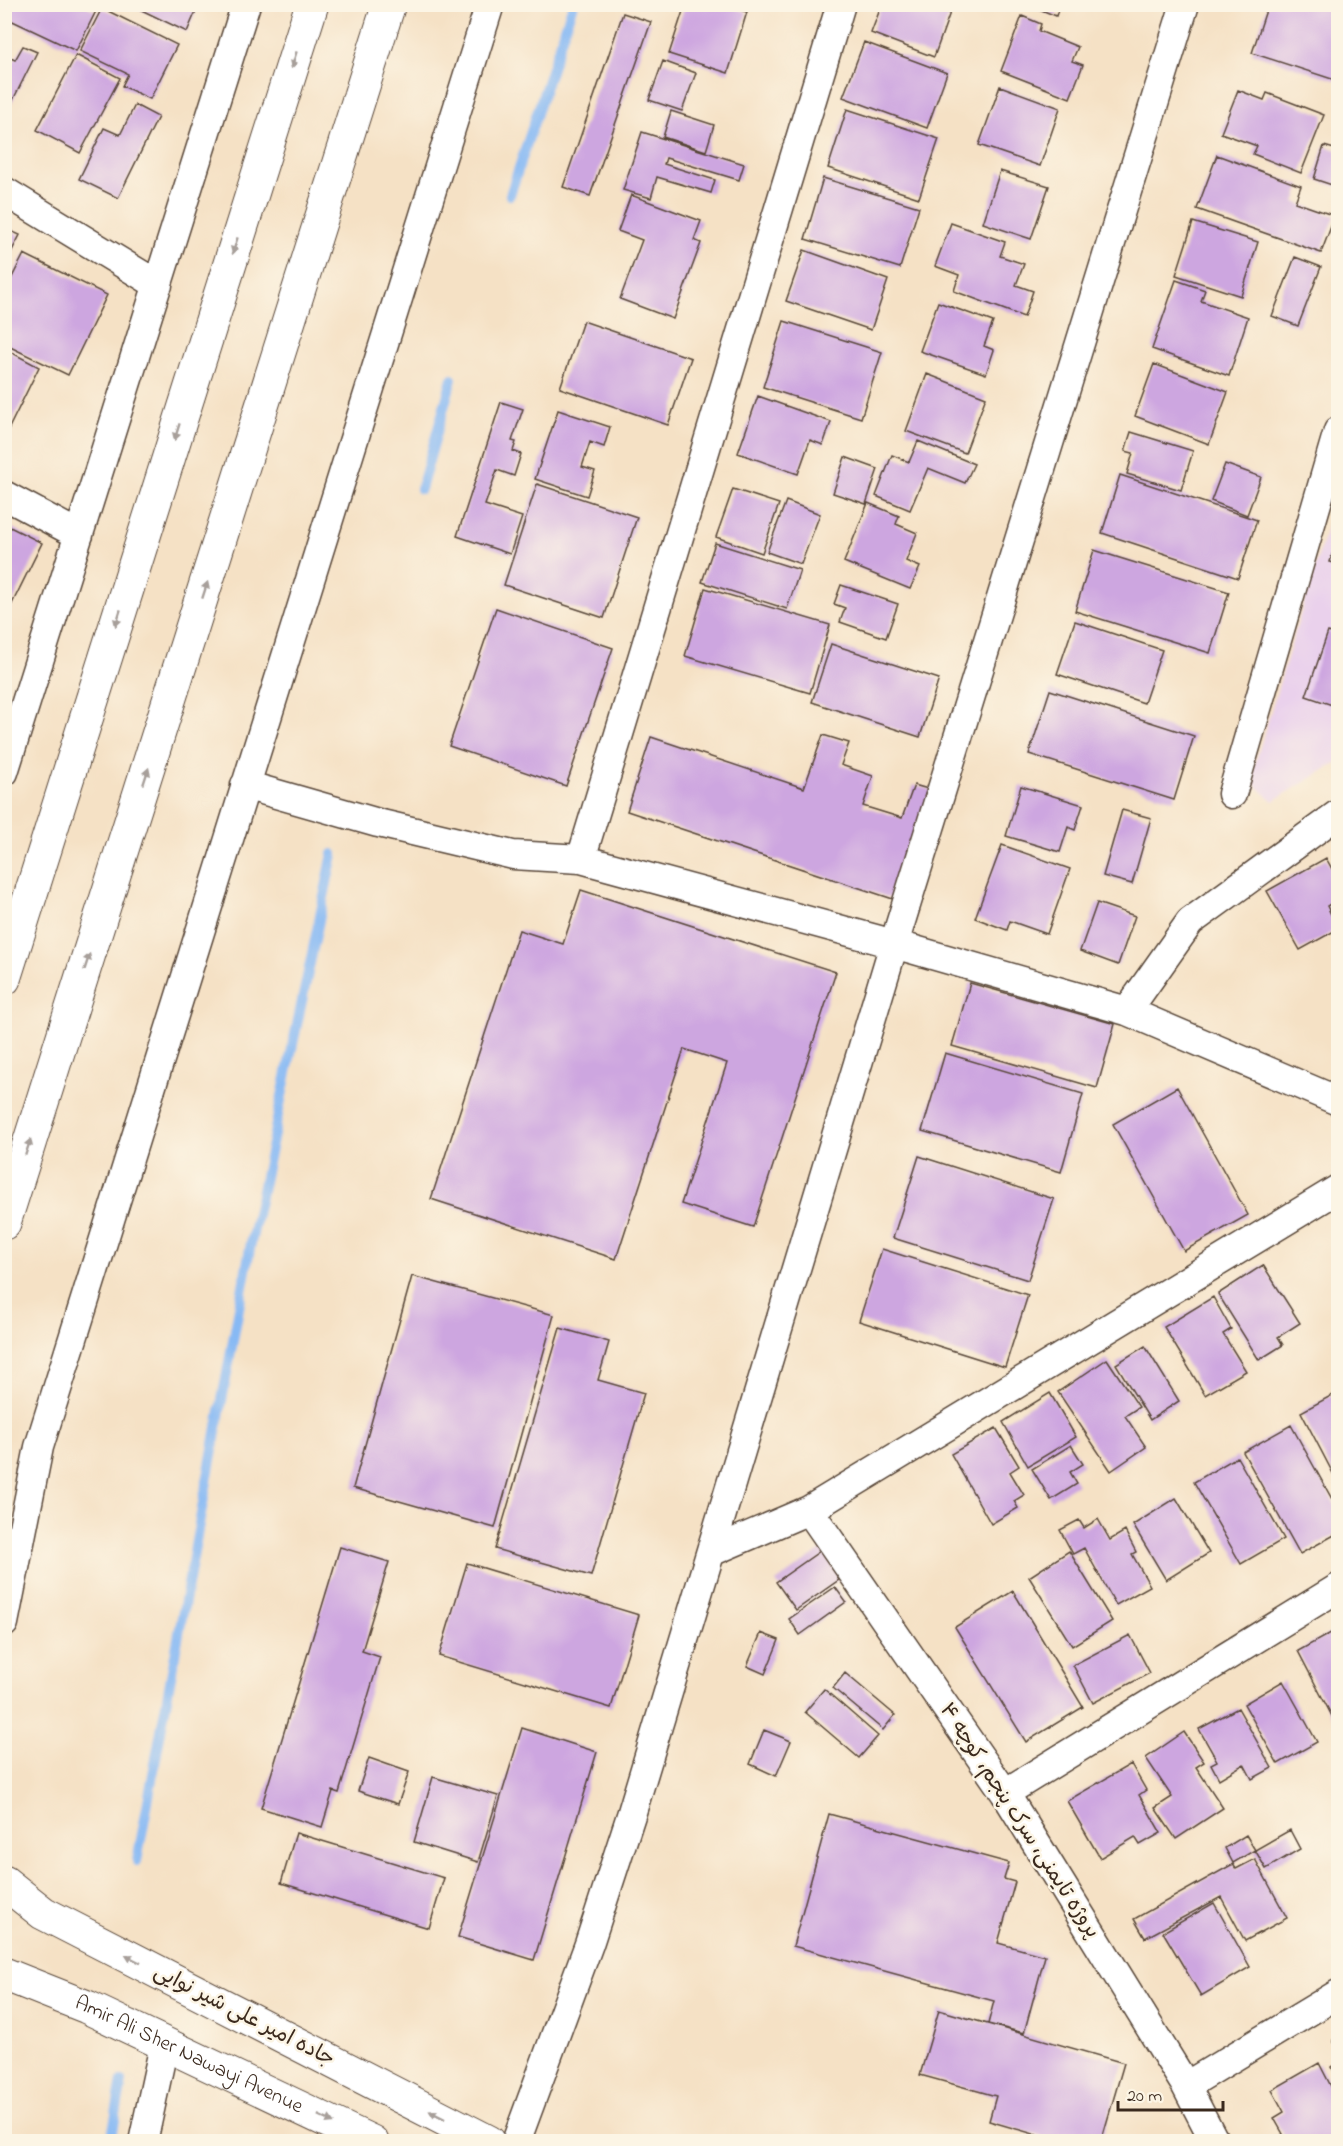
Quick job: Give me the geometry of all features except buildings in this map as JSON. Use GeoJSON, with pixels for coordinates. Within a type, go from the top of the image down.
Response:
{"type":"FeatureCollection","features":[{"type":"Feature","properties":{"kind":"main road"},"geometry":{"type":"LineString","coordinates":[[4,979],[312,4]]}},
{"type":"Feature","properties":{"kind":"main road"},"geometry":{"type":"LineString","coordinates":[[4,1223],[389,4]]}},
{"type":"Feature","properties":{"kind":"main road","name":"جاده امیر علی شیر نوایی"},"geometry":{"type":"LineString","coordinates":[[4,1882],[43,1913],[489,2142]]}},
{"type":"Feature","properties":{"kind":"main road","name":"Amir Ali Sher Nawayi Avenue"},"geometry":{"type":"LineString","coordinates":[[4,1974],[87,2007],[372,2142]]}},
{"type":"Feature","properties":{"kind":"street"},"geometry":{"type":"LineString","coordinates":[[4,772],[246,4]]}},
{"type":"Feature","properties":{"kind":"street"},"geometry":{"type":"LineString","coordinates":[[4,1623],[39,1447],[490,4]]}},
{"type":"Feature","properties":{"kind":"street"},"geometry":{"type":"LineString","coordinates":[[581,859],[841,4]]}},
{"type":"Feature","properties":{"kind":"street"},"geometry":{"type":"LineString","coordinates":[[516,2142],[589,1944],[632,1812],[894,944],[1185,4]]}},
{"type":"Feature","properties":{"kind":"street"},"geometry":{"type":"LineString","coordinates":[[4,191],[158,285]]}},
{"type":"Feature","properties":{"kind":"street"},"geometry":{"type":"LineString","coordinates":[[1232,794],[1338,431]]}},
{"type":"Feature","properties":{"kind":"street"},"geometry":{"type":"LineString","coordinates":[[4,495],[79,536]]}},
{"type":"Feature","properties":{"kind":"street"},"geometry":{"type":"LineString","coordinates":[[245,785],[378,823],[513,855],[581,859],[894,944],[1127,1011],[1338,1101]]}},
{"type":"Feature","properties":{"kind":"street"},"geometry":{"type":"LineString","coordinates":[[1127,1011],[1190,922],[1338,814]]}},
{"type":"Feature","properties":{"kind":"street"},"geometry":{"type":"LineString","coordinates":[[711,1552],[809,1510],[1338,1189]]}},
{"type":"Feature","properties":{"kind":"street","name":"پروژه تایمنی، سرک پنجم، کوچه ۴"},"geometry":{"type":"LineString","coordinates":[[809,1510],[1005,1793],[1186,2086],[1215,2142]]}},
{"type":"Feature","properties":{"kind":"street"},"geometry":{"type":"LineString","coordinates":[[1005,1793],[1338,1588]]}},
{"type":"Feature","properties":{"kind":"street"},"geometry":{"type":"LineString","coordinates":[[1186,2086],[1338,1994]]}},
{"type":"Feature","properties":{"kind":"street"},"geometry":{"type":"LineString","coordinates":[[142,2142],[164,2045]]}},
{"type":"Feature","properties":{"kind":"shaded area"},"geometry":{"type":"Polygon","coordinates":[[[1338,491],[1338,762],[1273,801],[1250,780],[1338,491]]]}},
{"type":"Feature","properties":{"kind":"waterway"},"geometry":{"type":"LineString","coordinates":[[510,195],[573,4]]}},
{"type":"Feature","properties":{"kind":"waterway"},"geometry":{"type":"LineString","coordinates":[[421,489],[452,379]]}},
{"type":"Feature","properties":{"kind":"waterway"},"geometry":{"type":"LineString","coordinates":[[137,1861],[251,1243],[333,854]]}},
{"type":"Feature","properties":{"kind":"waterway"},"geometry":{"type":"LineString","coordinates":[[111,2142],[122,2081]]}}]}
